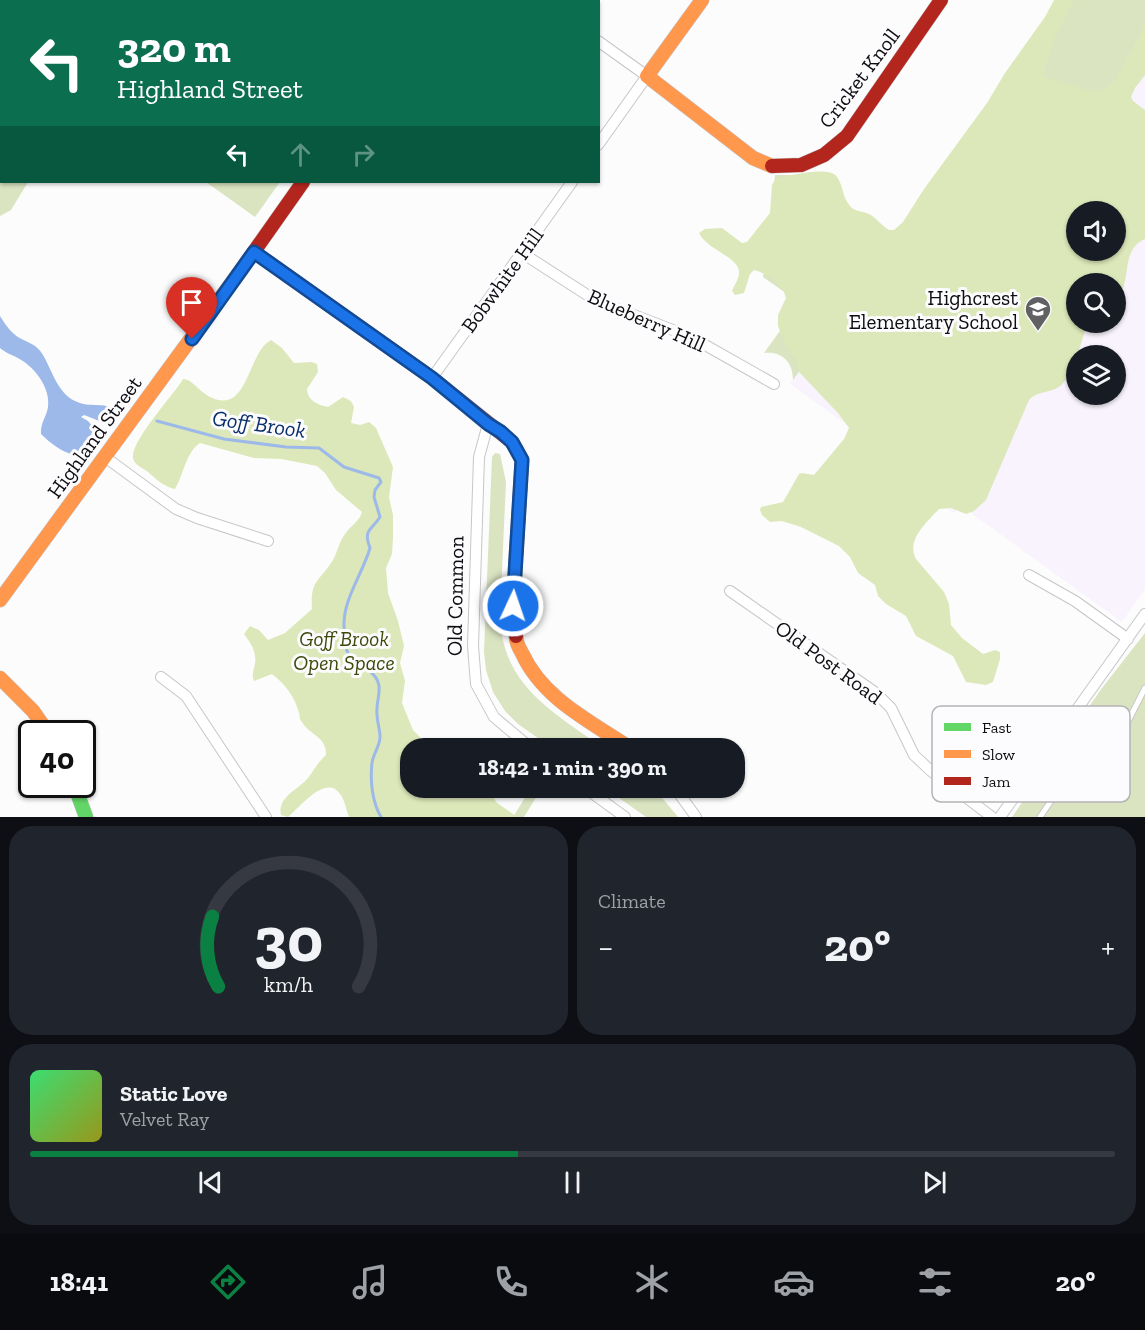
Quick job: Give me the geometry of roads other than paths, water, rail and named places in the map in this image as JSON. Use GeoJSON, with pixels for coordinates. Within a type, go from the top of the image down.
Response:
{"type":"FeatureCollection","features":[{"type":"Feature","properties":{"kind":"street"},"geometry":{"type":"LineString","coordinates":[[600,142],[702,0]]}},
{"type":"Feature","properties":{"kind":"street","name":"Cricket Knoll"},"geometry":{"type":"LineString","coordinates":[[600,42],[753,158],[775,167],[801,165],[824,155],[847,136],[941,0]]}},
{"type":"Feature","properties":{"kind":"street","name":"Highland Street"},"geometry":{"type":"LineString","coordinates":[[0,600],[302,183]]}},
{"type":"Feature","properties":{"kind":"street","name":"Bobwhite Hill"},"geometry":{"type":"LineString","coordinates":[[432,378],[571,183]]}},
{"type":"Feature","properties":{"kind":"street"},"geometry":{"type":"LineString","coordinates":[[254,252],[432,378],[512,442],[522,460],[513,606],[516,642],[529,669],[553,697],[615,738]]}},
{"type":"Feature","properties":{"kind":"street","name":"Blueberry Hill"},"geometry":{"type":"LineString","coordinates":[[522,253],[595,300],[691,337],[774,384]]}},
{"type":"Feature","properties":{"kind":"street","name":"Old Common"},"geometry":{"type":"LineString","coordinates":[[488,424],[479,457],[473,645],[476,684],[494,717],[519,738]]}},
{"type":"Feature","properties":{"kind":"street"},"geometry":{"type":"LineString","coordinates":[[105,457],[176,509],[267,541]]}},
{"type":"Feature","properties":{"kind":"street"},"geometry":{"type":"LineString","coordinates":[[1029,575],[1075,601],[1128,639]]}},
{"type":"Feature","properties":{"kind":"street","name":"Old Post Road"},"geometry":{"type":"LineString","coordinates":[[730,591],[876,693],[891,708],[915,755],[932,772]]}},
{"type":"Feature","properties":{"kind":"street"},"geometry":{"type":"LineString","coordinates":[[1080,706],[1145,614]]}},
{"type":"Feature","properties":{"kind":"street"},"geometry":{"type":"LineString","coordinates":[[161,677],[186,696],[266,817]]}},
{"type":"Feature","properties":{"kind":"street"},"geometry":{"type":"LineString","coordinates":[[0,678],[39,720]]}},
{"type":"Feature","properties":{"kind":"street"},"geometry":{"type":"LineString","coordinates":[[79,798],[86,817]]}},
{"type":"Feature","properties":{"kind":"street"},"geometry":{"type":"LineString","coordinates":[[599,798],[625,817]]}},
{"type":"Feature","properties":{"kind":"street"},"geometry":{"type":"LineString","coordinates":[[682,798],[696,817]]}},
{"type":"Feature","properties":{"kind":"street","name":"Old Post Road"},"geometry":{"type":"LineString","coordinates":[[972,802],[992,817]]}},
{"type":"Feature","properties":{"kind":"street"},"geometry":{"type":"LineString","coordinates":[[1000,817],[1011,802]]}},
{"type":"Feature","properties":{"kind":"lane"},"geometry":{"type":"LineString","coordinates":[[1130,717],[1145,688]]}},
{"type":"Feature","properties":{"kind":"lane"},"geometry":{"type":"LineString","coordinates":[[1040,817],[1050,802]]}},
{"type":"Feature","properties":{"kind":"water"},"geometry":{"type":"Polygon","coordinates":[[[0,316],[14,334],[38,349],[59,386],[69,397],[81,403],[108,406],[120,412],[117,416],[102,422],[84,415],[81,417],[94,428],[89,440],[78,453],[74,455],[65,452],[41,434],[48,407],[47,392],[40,378],[29,365],[0,348],[0,316]]]}},
{"type":"Feature","properties":{"kind":"waterway","name":"Goff Brook"},"geometry":{"type":"LineString","coordinates":[[157,421],[224,439],[286,447],[319,448],[344,467],[379,478],[381,482],[375,490],[374,497],[380,517],[367,537],[370,548],[350,596],[344,626],[348,653],[375,676],[379,686],[377,713],[380,737],[371,776],[372,791],[381,817]]}},
{"type":"Feature","properties":{"kind":"place","name":"Highcrest Elementary School"},"geometry":{"type":"Point","coordinates":[1038,332]}},
{"type":"Feature","properties":{"kind":"park label","name":"Goff Brook Open Space"},"geometry":{"type":"Point","coordinates":[344,650]}}]}
